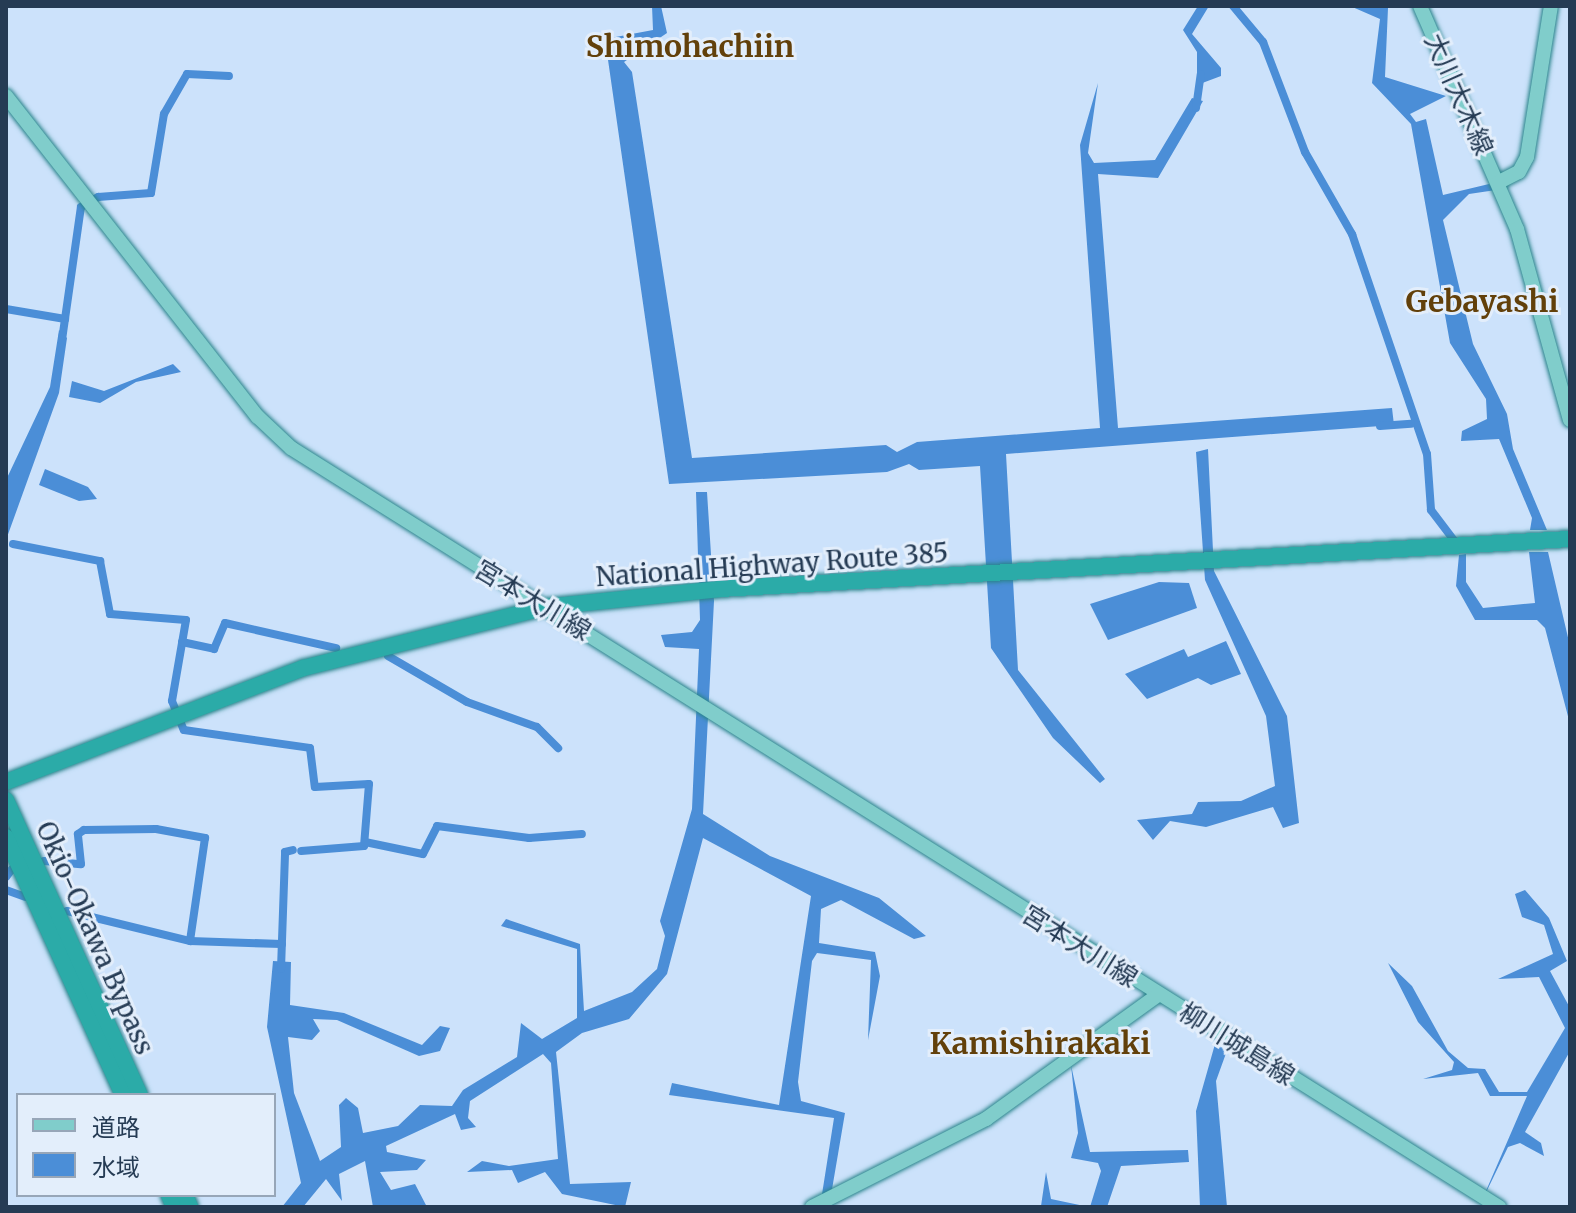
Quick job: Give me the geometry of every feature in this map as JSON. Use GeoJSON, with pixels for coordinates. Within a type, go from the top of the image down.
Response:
{"type":"FeatureCollection","features":[{"type":"Feature","properties":{"kind":"highway","name":"National Highway Route 385"},"geometry":{"type":"LineString","coordinates":[[6,782],[186,711],[369,646],[546,607],[720,589],[986,576],[1570,539]]}},
{"type":"Feature","properties":{"kind":"highway","name":"Okio-Okawa Bypass"},"geometry":{"type":"LineString","coordinates":[[6,800],[139,1093]]}},
{"type":"Feature","properties":{"kind":"highway","name":"Okio-Okawa Bypass"},"geometry":{"type":"LineString","coordinates":[[6,837],[122,1093]]}},
{"type":"Feature","properties":{"kind":"main road","name":"大川大木線"},"geometry":{"type":"LineString","coordinates":[[1420,6],[1499,182],[1543,305],[1570,420]]}},
{"type":"Feature","properties":{"kind":"main road","name":"大川大木線"},"geometry":{"type":"LineString","coordinates":[[1499,182],[1519,172],[1527,157],[1551,6]]}},
{"type":"Feature","properties":{"kind":"main road","name":"宮本大川線"},"geometry":{"type":"LineString","coordinates":[[6,96],[278,436],[714,716],[1158,995]]}},
{"type":"Feature","properties":{"kind":"main road","name":"柳川城島線"},"geometry":{"type":"LineString","coordinates":[[812,1207],[986,1119],[1158,995],[1499,1207]]}},
{"type":"Feature","properties":{"kind":"water"},"geometry":{"type":"Polygon","coordinates":[[[652,6],[661,6],[667,33],[624,62],[632,72],[692,458],[886,445],[897,452],[917,442],[1100,428],[1080,145],[1098,83],[1088,153],[1094,163],[1155,160],[1192,98],[1203,101],[1158,178],[1098,174],[1118,428],[1392,408],[1394,425],[1006,454],[1018,670],[1105,779],[1100,783],[1053,738],[991,648],[980,466],[919,470],[909,464],[887,472],[669,484],[605,39],[653,30],[652,6]]]}},
{"type":"Feature","properties":{"kind":"water"},"geometry":{"type":"Polygon","coordinates":[[[1198,6],[1209,6],[1192,34],[1221,68],[1221,76],[1197,85],[1197,52],[1183,30],[1198,6]]]}},
{"type":"Feature","properties":{"kind":"water"},"geometry":{"type":"Polygon","coordinates":[[[1350,6],[1388,8],[1385,77],[1446,96],[1410,114],[1416,122],[1426,119],[1443,195],[1489,184],[1496,190],[1469,194],[1443,220],[1473,344],[1507,414],[1513,449],[1547,530],[1530,530],[1532,518],[1499,439],[1461,441],[1462,431],[1487,419],[1486,399],[1450,343],[1411,124],[1372,83],[1380,19],[1350,6]]]}},
{"type":"Feature","properties":{"kind":"water"},"geometry":{"type":"Polygon","coordinates":[[[59,330],[67,338],[59,393],[6,540],[6,480],[50,387],[59,330]]]}},
{"type":"Feature","properties":{"kind":"water"},"geometry":{"type":"Polygon","coordinates":[[[173,364],[181,372],[136,382],[100,403],[69,397],[72,381],[104,391],[173,364]]]}},
{"type":"Feature","properties":{"kind":"water"},"geometry":{"type":"Polygon","coordinates":[[[1208,449],[1214,571],[1287,716],[1299,823],[1283,828],[1273,807],[1206,827],[1170,821],[1153,840],[1137,820],[1192,814],[1198,802],[1241,801],[1275,786],[1266,716],[1205,580],[1196,452],[1208,449]]]}},
{"type":"Feature","properties":{"kind":"water"},"geometry":{"type":"Polygon","coordinates":[[[45,469],[88,487],[97,499],[79,501],[39,485],[45,469]]]}},
{"type":"Feature","properties":{"kind":"water"},"geometry":{"type":"Polygon","coordinates":[[[696,492],[707,492],[714,601],[703,814],[770,856],[879,898],[926,936],[914,939],[841,900],[821,909],[819,943],[875,952],[880,976],[868,1040],[871,960],[817,953],[812,961],[798,1082],[801,1101],[845,1113],[829,1207],[820,1207],[834,1118],[669,1095],[672,1083],[779,1105],[811,896],[703,838],[667,974],[629,1019],[582,1033],[556,1052],[570,1184],[631,1182],[625,1207],[562,1194],[545,1172],[518,1183],[512,1170],[467,1172],[482,1161],[509,1166],[558,1159],[551,1063],[543,1054],[470,1101],[468,1118],[476,1127],[461,1130],[455,1114],[386,1146],[387,1152],[426,1160],[417,1170],[380,1172],[391,1190],[415,1184],[427,1207],[373,1207],[365,1161],[339,1174],[342,1201],[326,1179],[303,1207],[282,1207],[301,1183],[267,1027],[273,961],[291,962],[290,1005],[344,1013],[422,1045],[440,1026],[450,1028],[440,1051],[419,1056],[337,1020],[313,1019],[320,1031],[312,1040],[288,1037],[294,1093],[320,1161],[341,1147],[339,1105],[346,1098],[358,1108],[363,1133],[398,1126],[420,1105],[452,1106],[463,1090],[517,1057],[521,1023],[542,1039],[577,1018],[577,949],[501,926],[506,919],[580,944],[584,1011],[632,992],[657,969],[665,936],[660,921],[692,809],[699,649],[665,647],[661,635],[692,632],[700,620],[696,492]]]}},
{"type":"Feature","properties":{"kind":"water"},"geometry":{"type":"Polygon","coordinates":[[[1529,552],[1548,552],[1570,646],[1570,724],[1545,628],[1537,620],[1475,620],[1456,586],[1459,555],[1466,554],[1466,582],[1483,608],[1535,603],[1529,552]]]}},
{"type":"Feature","properties":{"kind":"water"},"geometry":{"type":"Polygon","coordinates":[[[1159,582],[1189,583],[1197,608],[1108,640],[1090,604],[1159,582]]]}},
{"type":"Feature","properties":{"kind":"water"},"geometry":{"type":"Polygon","coordinates":[[[1226,641],[1241,674],[1211,685],[1198,678],[1147,699],[1125,674],[1184,649],[1188,657],[1226,641]]]}},
{"type":"Feature","properties":{"kind":"water"},"geometry":{"type":"Polygon","coordinates":[[[1525,890],[1549,918],[1567,961],[1550,971],[1570,1008],[1570,1051],[1525,1132],[1541,1143],[1544,1156],[1520,1143],[1508,1147],[1479,1207],[1527,1096],[1490,1096],[1478,1073],[1423,1079],[1452,1070],[1454,1062],[1418,1022],[1388,963],[1412,986],[1448,1051],[1468,1068],[1485,1069],[1499,1092],[1527,1092],[1565,1028],[1539,977],[1498,979],[1553,954],[1544,925],[1522,917],[1515,894],[1525,890]]]}},
{"type":"Feature","properties":{"kind":"water"},"geometry":{"type":"Polygon","coordinates":[[[1217,1037],[1229,1045],[1216,1081],[1227,1207],[1200,1207],[1196,1111],[1217,1037]]]}},
{"type":"Feature","properties":{"kind":"water"},"geometry":{"type":"Polygon","coordinates":[[[1071,1065],[1090,1152],[1188,1150],[1189,1162],[1121,1166],[1107,1207],[1090,1207],[1101,1171],[1098,1163],[1071,1158],[1078,1133],[1071,1065]]]}},
{"type":"Feature","properties":{"kind":"water"},"geometry":{"type":"Polygon","coordinates":[[[1046,1172],[1051,1199],[1089,1207],[976,1207],[1041,1206],[1046,1172]]]}},
{"type":"Feature","properties":{"kind":"waterway"},"geometry":{"type":"LineString","coordinates":[[1233,6],[1263,42],[1305,152],[1352,234],[1427,454],[1431,510],[1459,547]]}},
{"type":"Feature","properties":{"kind":"waterway"},"geometry":{"type":"LineString","coordinates":[[62,340],[81,207],[98,197],[151,193],[164,114],[187,74],[229,76]]}},
{"type":"Feature","properties":{"kind":"waterway"},"geometry":{"type":"LineString","coordinates":[[1196,108],[1201,74]]}},
{"type":"Feature","properties":{"kind":"waterway"},"geometry":{"type":"LineString","coordinates":[[6,309],[65,319]]}},
{"type":"Feature","properties":{"kind":"waterway"},"geometry":{"type":"LineString","coordinates":[[1380,426],[1411,424]]}},
{"type":"Feature","properties":{"kind":"waterway"},"geometry":{"type":"LineString","coordinates":[[13,544],[100,561],[110,614],[186,620],[172,701],[184,730],[310,748],[315,787],[369,784],[364,846],[301,851]]}},
{"type":"Feature","properties":{"kind":"waterway"},"geometry":{"type":"LineString","coordinates":[[182,642],[214,649],[225,623],[336,648]]}},
{"type":"Feature","properties":{"kind":"waterway"},"geometry":{"type":"LineString","coordinates":[[388,656],[467,702],[537,727],[558,748]]}},
{"type":"Feature","properties":{"kind":"waterway"},"geometry":{"type":"LineString","coordinates":[[365,842],[423,854],[437,826],[529,838],[582,834]]}},
{"type":"Feature","properties":{"kind":"waterway"},"geometry":{"type":"LineString","coordinates":[[44,861],[81,864],[78,834],[84,830],[156,829],[205,838],[190,941]]}},
{"type":"Feature","properties":{"kind":"waterway"},"geometry":{"type":"LineString","coordinates":[[281,969],[285,852],[293,850]]}},
{"type":"Feature","properties":{"kind":"waterway"},"geometry":{"type":"LineString","coordinates":[[6,877],[12,869]]}},
{"type":"Feature","properties":{"kind":"waterway"},"geometry":{"type":"LineString","coordinates":[[6,890],[25,897]]}},
{"type":"Feature","properties":{"kind":"waterway"},"geometry":{"type":"LineString","coordinates":[[67,911],[190,941],[282,944]]}},
{"type":"Feature","properties":{"kind":"district","name":"Shimohachiin"},"geometry":{"type":"Point","coordinates":[690,46]}},
{"type":"Feature","properties":{"kind":"district","name":"Gebayashi"},"geometry":{"type":"Point","coordinates":[1482,301]}},
{"type":"Feature","properties":{"kind":"district","name":"Kamishirakaki"},"geometry":{"type":"Point","coordinates":[1040,1043]}}]}
